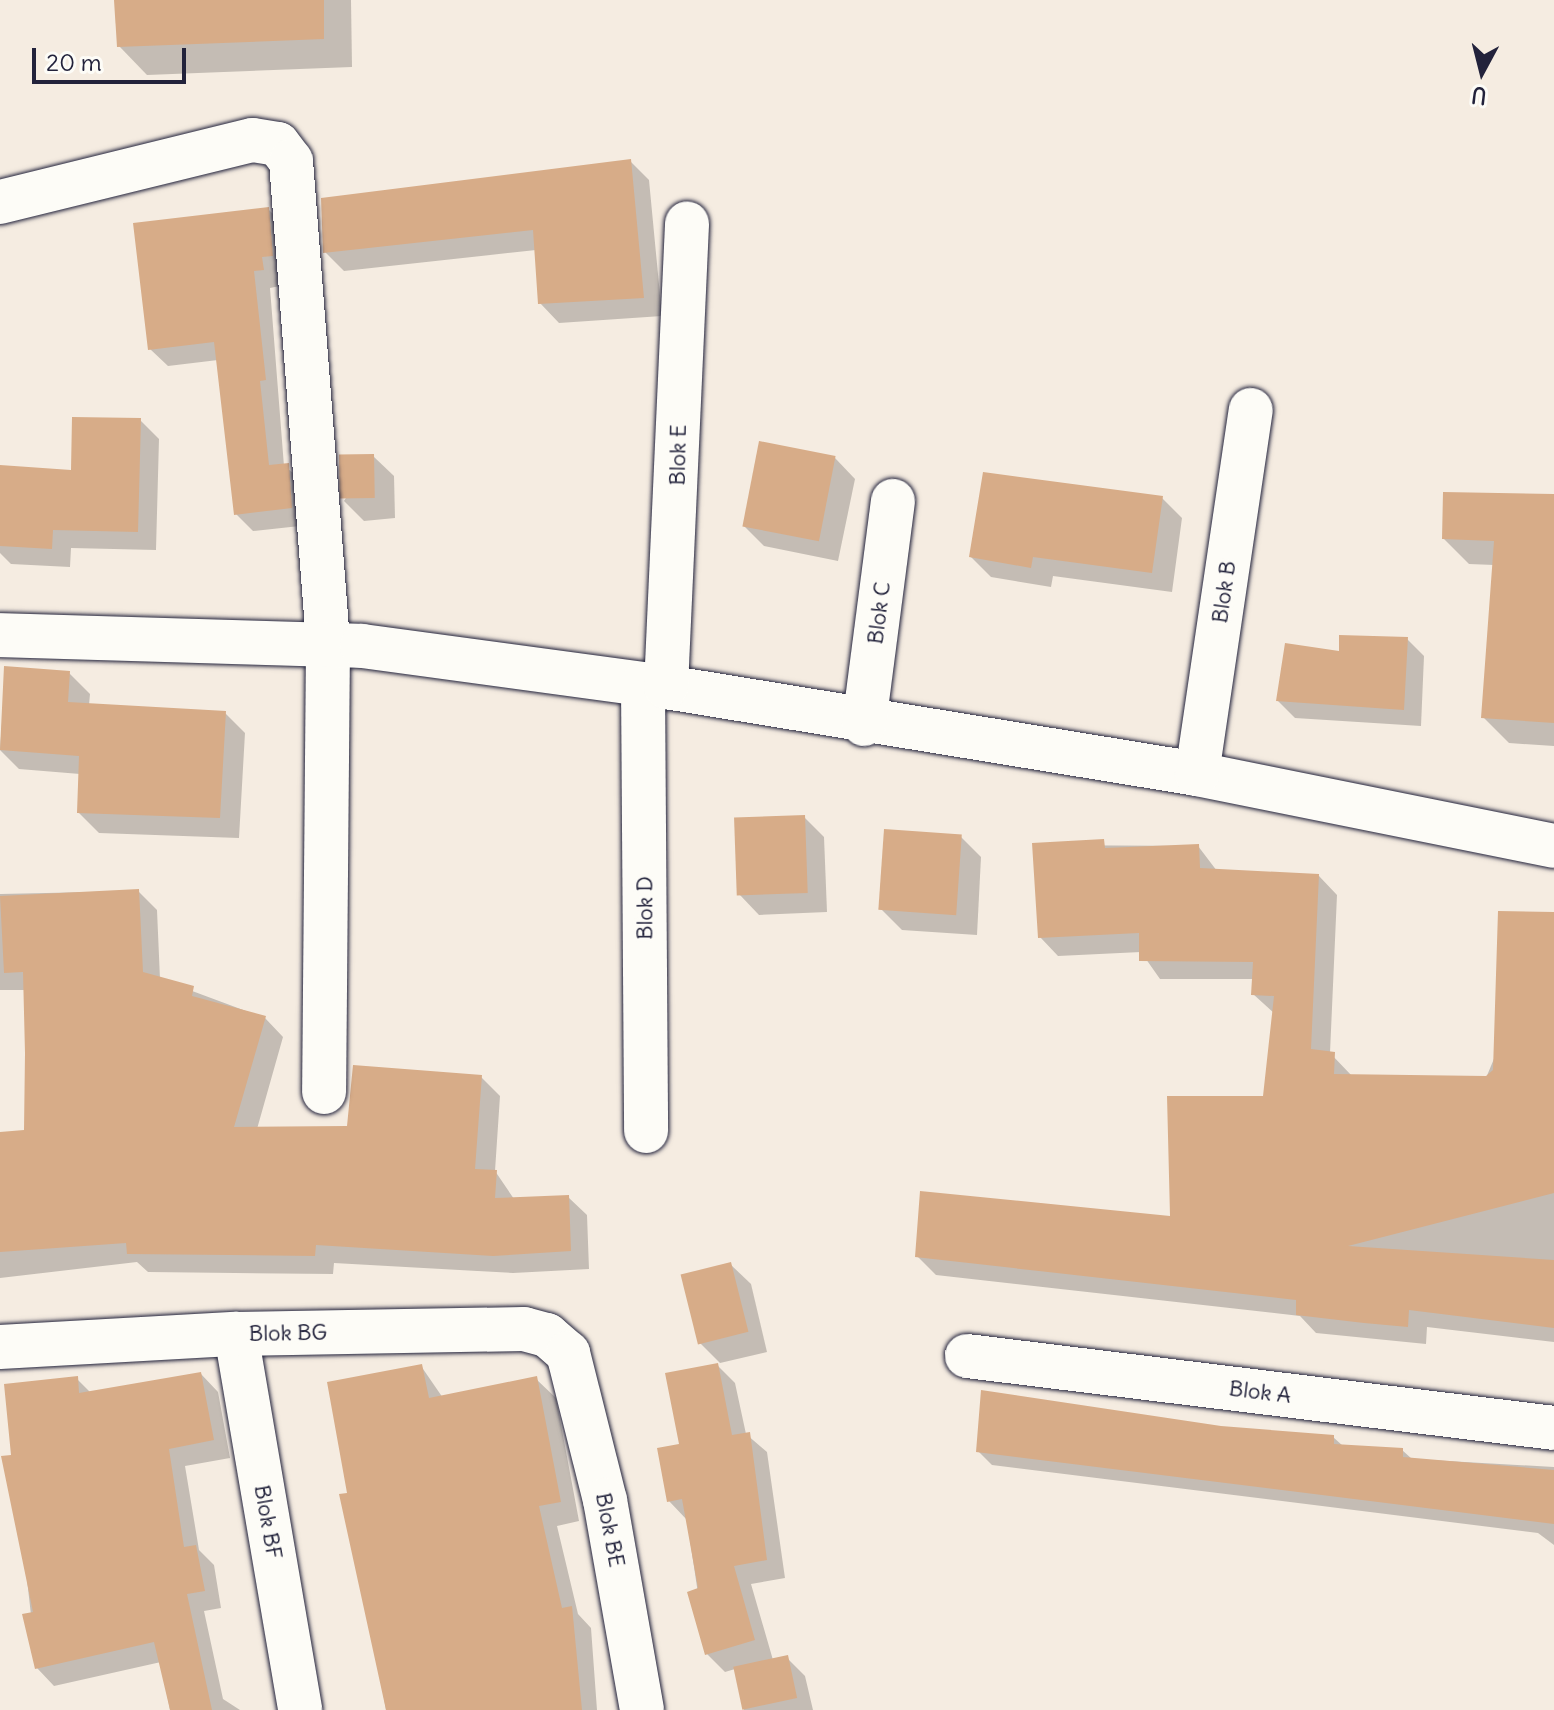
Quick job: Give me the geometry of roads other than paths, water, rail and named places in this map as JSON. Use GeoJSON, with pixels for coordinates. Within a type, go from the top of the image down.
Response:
{"type":"FeatureCollection","features":[{"type":"Feature","properties":{"kind":"street"},"geometry":{"type":"LineString","coordinates":[[0,202],[253,140],[278,144],[291,161],[328,645],[324,1092]]}},
{"type":"Feature","properties":{"kind":"street","name":"Blok E"},"geometry":{"type":"LineString","coordinates":[[655,686],[687,223]]}},
{"type":"Feature","properties":{"kind":"street","name":"Blok B"},"geometry":{"type":"LineString","coordinates":[[1197,774],[1251,410]]}},
{"type":"Feature","properties":{"kind":"street","name":"Blok C"},"geometry":{"type":"LineString","coordinates":[[864,724],[893,501]]}},
{"type":"Feature","properties":{"kind":"street"},"geometry":{"type":"LineString","coordinates":[[0,635],[328,645],[655,686],[864,724],[1197,774],[1554,846]]}},
{"type":"Feature","properties":{"kind":"street","name":"Blok D"},"geometry":{"type":"LineString","coordinates":[[646,1131],[655,686]]}},
{"type":"Feature","properties":{"kind":"street","name":"Blok BG"},"geometry":{"type":"LineString","coordinates":[[0,1347],[236,1334],[524,1329],[568,1353]]}},
{"type":"Feature","properties":{"kind":"street","name":"Blok BF"},"geometry":{"type":"LineString","coordinates":[[236,1334],[300,1710]]}},
{"type":"Feature","properties":{"kind":"street","name":"Blok BE"},"geometry":{"type":"LineString","coordinates":[[568,1353],[605,1500],[642,1710]]}},
{"type":"Feature","properties":{"kind":"street","name":"Blok A"},"geometry":{"type":"LineString","coordinates":[[967,1356],[1554,1428]]}}]}
